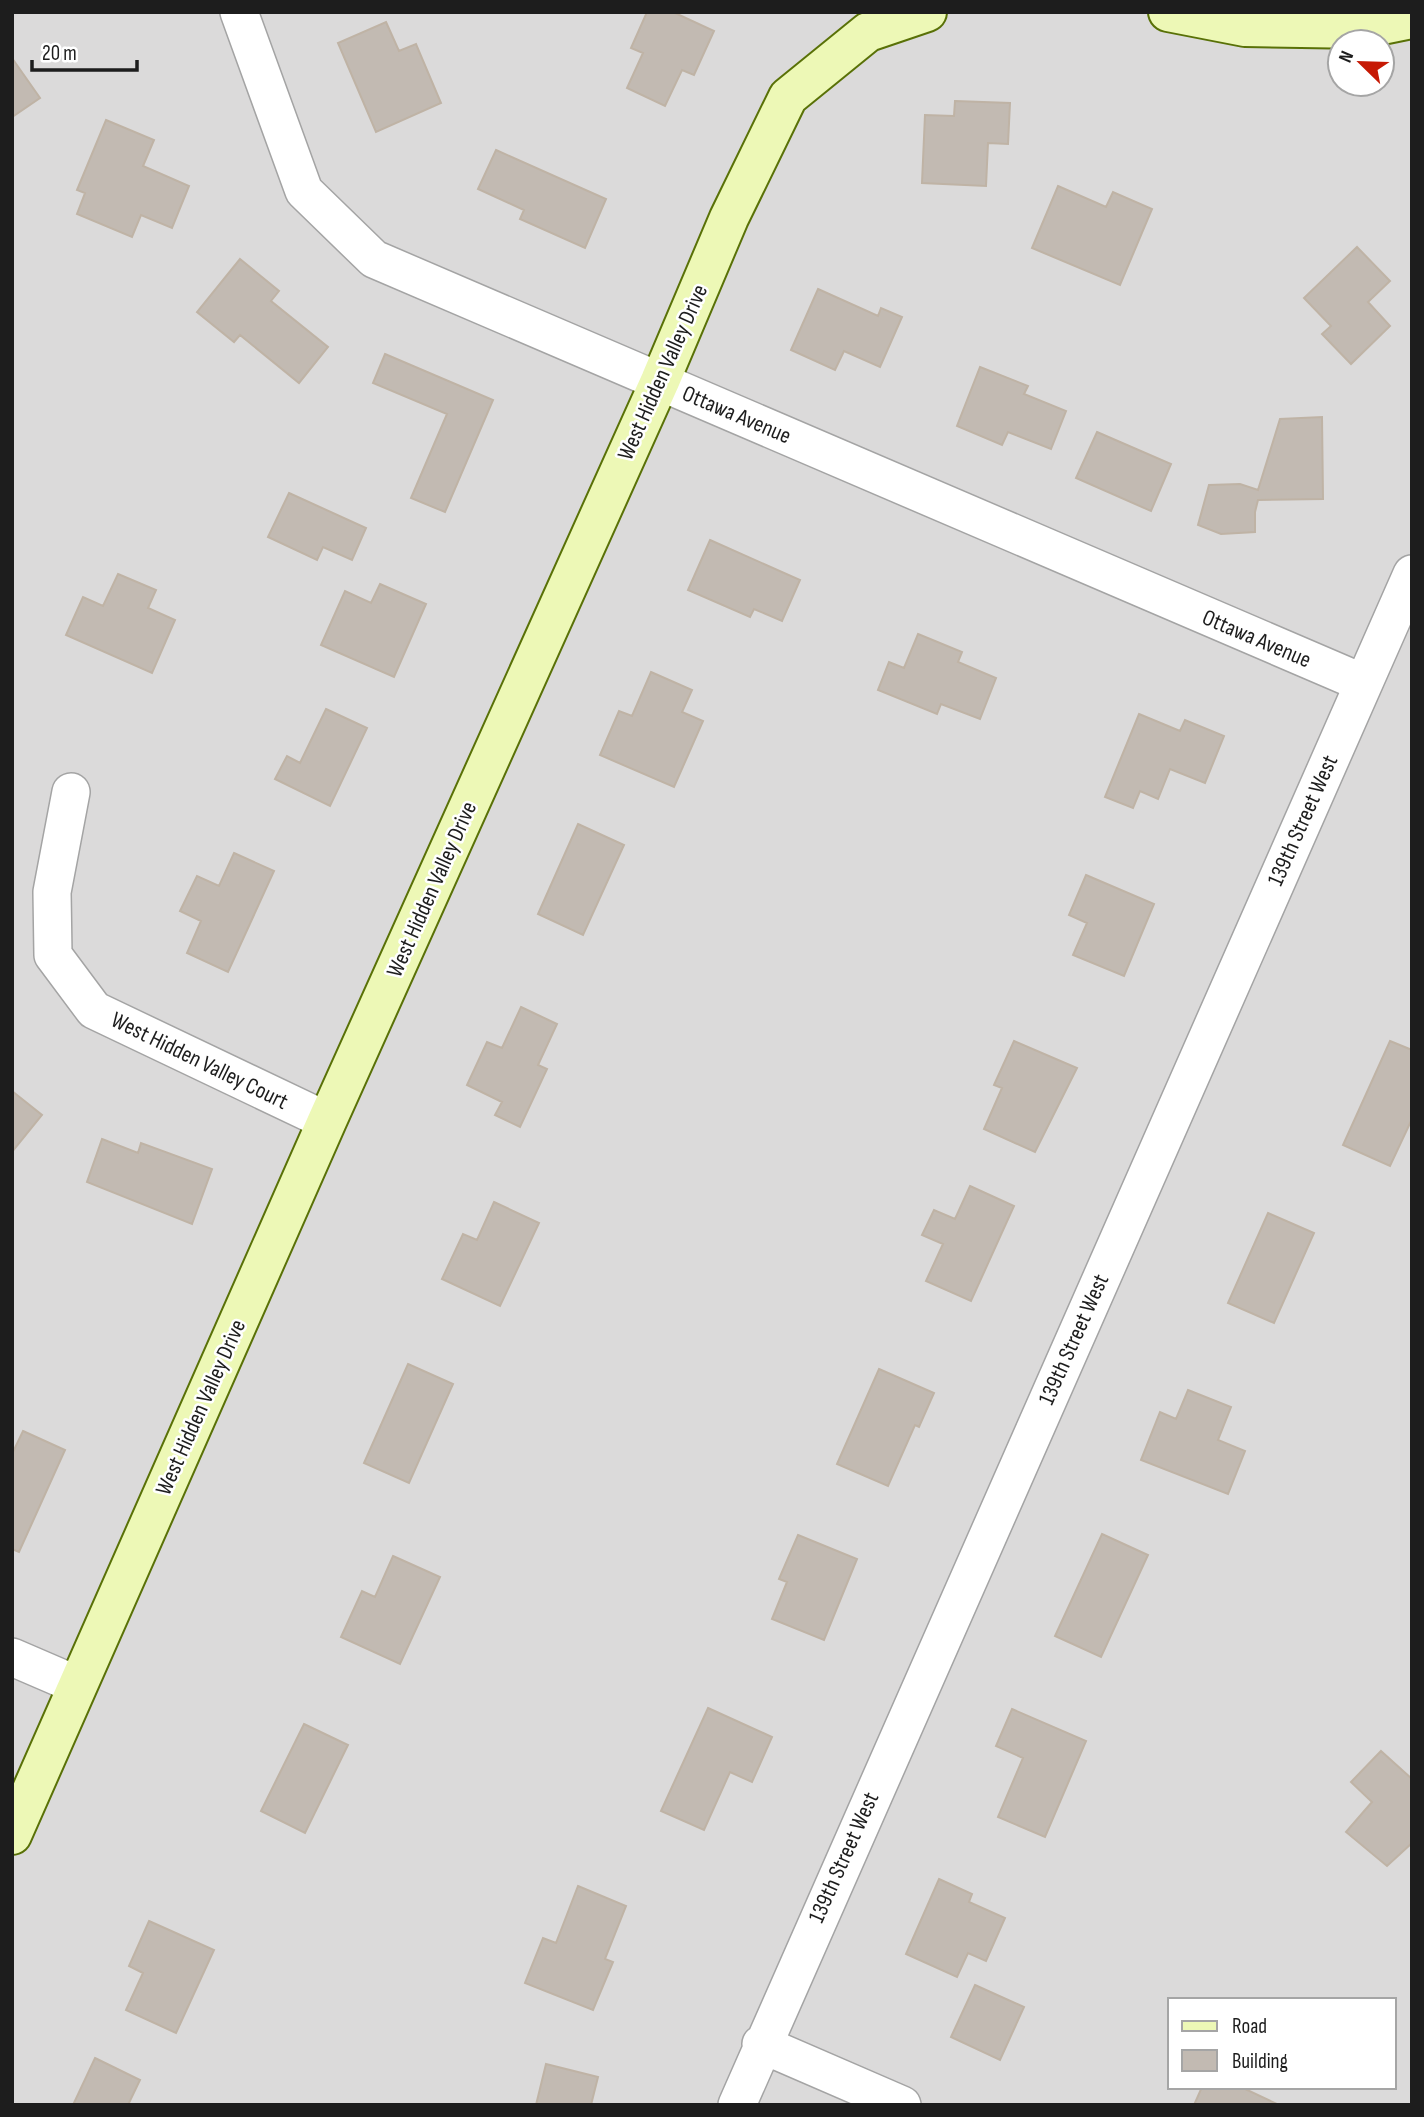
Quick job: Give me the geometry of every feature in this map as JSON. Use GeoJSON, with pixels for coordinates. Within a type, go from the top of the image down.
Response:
{"type":"FeatureCollection","features":[{"type":"Feature","properties":{"kind":"street","name":"Ottawa Avenue"},"geometry":{"type":"LineString","coordinates":[[239,12],[304,191],[374,259],[1363,683]]}},
{"type":"Feature","properties":{"kind":"street","name":"West Hidden Valley Drive"},"geometry":{"type":"LineString","coordinates":[[12,1835],[327,1121],[660,381],[729,218],[788,97],[868,32],[927,12]]}},
{"type":"Feature","properties":{"kind":"street"},"geometry":{"type":"LineString","coordinates":[[1168,12],[1245,27],[1363,29],[1412,19]]}},
{"type":"Feature","properties":{"kind":"street","name":"139th Street West"},"geometry":{"type":"LineString","coordinates":[[737,2105],[761,2044],[1412,574]]}},
{"type":"Feature","properties":{"kind":"street","name":"West Hidden Valley Court"},"geometry":{"type":"LineString","coordinates":[[71,792],[52,892],[53,955],[94,1010],[327,1121]]}},
{"type":"Feature","properties":{"kind":"street"},"geometry":{"type":"LineString","coordinates":[[12,1657],[77,1685]]}},
{"type":"Feature","properties":{"kind":"street"},"geometry":{"type":"LineString","coordinates":[[761,2044],[902,2105]]}},
{"type":"Feature","properties":{"kind":"shaded area"},"geometry":{"type":"Polygon","coordinates":[[[12,12],[1412,12],[1412,2105],[12,2105],[12,12]]]}},
{"type":"Feature","properties":{"kind":"building"},"geometry":{"type":"Polygon","coordinates":[[[647,12],[673,12],[714,31],[694,75],[682,70],[665,106],[627,88],[643,53],[631,48],[647,12]]]}},
{"type":"Feature","properties":{"kind":"building"},"geometry":{"type":"Polygon","coordinates":[[[386,22],[399,51],[416,44],[441,103],[376,132],[338,43],[386,22]]]}},
{"type":"Feature","properties":{"kind":"building"},"geometry":{"type":"Polygon","coordinates":[[[12,58],[40,98],[12,117],[12,58]]]}},
{"type":"Feature","properties":{"kind":"building"},"geometry":{"type":"Polygon","coordinates":[[[955,101],[1010,103],[1008,144],[988,143],[986,186],[922,183],[925,115],[954,116],[955,101]]]}},
{"type":"Feature","properties":{"kind":"building"},"geometry":{"type":"Polygon","coordinates":[[[106,120],[154,140],[143,166],[189,186],[172,228],[141,215],[132,237],[77,214],[85,193],[77,190],[106,120]]]}},
{"type":"Feature","properties":{"kind":"building"},"geometry":{"type":"Polygon","coordinates":[[[496,150],[606,199],[585,248],[520,219],[524,210],[478,189],[496,150]]]}},
{"type":"Feature","properties":{"kind":"building"},"geometry":{"type":"Polygon","coordinates":[[[1058,186],[1106,207],[1113,192],[1152,209],[1120,285],[1032,248],[1058,186]]]}},
{"type":"Feature","properties":{"kind":"building"},"geometry":{"type":"Polygon","coordinates":[[[1357,247],[1390,281],[1368,302],[1390,326],[1351,364],[1322,334],[1331,326],[1304,298],[1357,247]]]}},
{"type":"Feature","properties":{"kind":"building"},"geometry":{"type":"Polygon","coordinates":[[[240,259],[279,291],[271,301],[328,347],[299,383],[240,335],[234,342],[197,312],[240,259]]]}},
{"type":"Feature","properties":{"kind":"building"},"geometry":{"type":"Polygon","coordinates":[[[818,289],[878,316],[881,308],[902,317],[880,367],[844,351],[835,370],[791,350],[818,289]]]}},
{"type":"Feature","properties":{"kind":"building"},"geometry":{"type":"Polygon","coordinates":[[[385,354],[493,400],[445,512],[411,498],[447,414],[373,383],[385,354]]]}},
{"type":"Feature","properties":{"kind":"building"},"geometry":{"type":"Polygon","coordinates":[[[980,367],[1028,386],[1024,394],[1066,411],[1051,449],[1008,432],[1002,445],[957,426],[980,367]]]}},
{"type":"Feature","properties":{"kind":"building"},"geometry":{"type":"Polygon","coordinates":[[[1322,417],[1323,499],[1258,500],[1255,532],[1221,534],[1198,525],[1209,485],[1240,484],[1258,490],[1280,419],[1322,417]]]}},
{"type":"Feature","properties":{"kind":"building"},"geometry":{"type":"Polygon","coordinates":[[[1097,432],[1171,464],[1151,511],[1076,478],[1097,432]]]}},
{"type":"Feature","properties":{"kind":"building"},"geometry":{"type":"Polygon","coordinates":[[[289,493],[366,528],[352,560],[323,547],[317,560],[268,537],[289,493]]]}},
{"type":"Feature","properties":{"kind":"building"},"geometry":{"type":"Polygon","coordinates":[[[710,540],[800,580],[782,621],[754,609],[750,617],[688,590],[710,540]]]}},
{"type":"Feature","properties":{"kind":"building"},"geometry":{"type":"Polygon","coordinates":[[[118,574],[156,590],[148,608],[175,620],[152,673],[66,635],[83,597],[103,606],[118,574]]]}},
{"type":"Feature","properties":{"kind":"building"},"geometry":{"type":"Polygon","coordinates":[[[380,584],[426,604],[394,677],[321,645],[345,591],[371,603],[380,584]]]}},
{"type":"Feature","properties":{"kind":"building"},"geometry":{"type":"Polygon","coordinates":[[[918,634],[962,652],[958,662],[996,678],[980,719],[941,704],[937,714],[878,690],[889,662],[904,668],[918,634]]]}},
{"type":"Feature","properties":{"kind":"building"},"geometry":{"type":"Polygon","coordinates":[[[651,672],[692,690],[682,712],[703,721],[674,787],[600,755],[619,711],[632,716],[651,672]]]}},
{"type":"Feature","properties":{"kind":"building"},"geometry":{"type":"Polygon","coordinates":[[[326,709],[367,728],[330,806],[275,779],[287,756],[300,763],[326,709]]]}},
{"type":"Feature","properties":{"kind":"building"},"geometry":{"type":"Polygon","coordinates":[[[1139,714],[1180,731],[1185,720],[1224,736],[1205,783],[1170,769],[1158,799],[1140,791],[1133,808],[1105,797],[1139,714]]]}},
{"type":"Feature","properties":{"kind":"building"},"geometry":{"type":"Polygon","coordinates":[[[578,824],[624,845],[583,935],[538,914],[578,824]]]}},
{"type":"Feature","properties":{"kind":"building"},"geometry":{"type":"Polygon","coordinates":[[[234,853],[274,871],[228,972],[187,953],[201,921],[180,911],[197,876],[219,886],[234,853]]]}},
{"type":"Feature","properties":{"kind":"building"},"geometry":{"type":"Polygon","coordinates":[[[1086,875],[1154,904],[1124,976],[1073,955],[1087,923],[1069,915],[1086,875]]]}},
{"type":"Feature","properties":{"kind":"building"},"geometry":{"type":"Polygon","coordinates":[[[521,1007],[557,1024],[538,1065],[547,1069],[520,1127],[495,1115],[502,1102],[467,1085],[487,1042],[502,1048],[521,1007]]]}},
{"type":"Feature","properties":{"kind":"building"},"geometry":{"type":"Polygon","coordinates":[[[1014,1041],[1077,1068],[1035,1152],[984,1129],[1002,1088],[994,1085],[1014,1041]]]}},
{"type":"Feature","properties":{"kind":"building"},"geometry":{"type":"Polygon","coordinates":[[[1390,1041],[1412,1050],[1412,1119],[1390,1166],[1343,1145],[1390,1041]]]}},
{"type":"Feature","properties":{"kind":"building"},"geometry":{"type":"Polygon","coordinates":[[[12,1091],[42,1115],[12,1152],[12,1091]]]}},
{"type":"Feature","properties":{"kind":"building"},"geometry":{"type":"Polygon","coordinates":[[[102,1139],[138,1153],[141,1143],[212,1169],[192,1224],[87,1182],[102,1139]]]}},
{"type":"Feature","properties":{"kind":"building"},"geometry":{"type":"Polygon","coordinates":[[[970,1186],[1014,1206],[971,1301],[926,1281],[943,1244],[922,1235],[934,1210],[955,1219],[970,1186]]]}},
{"type":"Feature","properties":{"kind":"building"},"geometry":{"type":"Polygon","coordinates":[[[494,1202],[539,1223],[500,1306],[442,1279],[463,1234],[477,1240],[494,1202]]]}},
{"type":"Feature","properties":{"kind":"building"},"geometry":{"type":"Polygon","coordinates":[[[1268,1213],[1314,1233],[1274,1323],[1228,1303],[1268,1213]]]}},
{"type":"Feature","properties":{"kind":"building"},"geometry":{"type":"Polygon","coordinates":[[[408,1364],[453,1384],[409,1483],[364,1463],[408,1364]]]}},
{"type":"Feature","properties":{"kind":"building"},"geometry":{"type":"Polygon","coordinates":[[[879,1369],[934,1393],[919,1427],[915,1425],[888,1486],[837,1464],[879,1369]]]}},
{"type":"Feature","properties":{"kind":"building"},"geometry":{"type":"Polygon","coordinates":[[[1188,1390],[1231,1407],[1218,1440],[1245,1451],[1228,1494],[1141,1460],[1160,1412],[1176,1419],[1188,1390]]]}},
{"type":"Feature","properties":{"kind":"building"},"geometry":{"type":"Polygon","coordinates":[[[23,1431],[65,1450],[19,1552],[12,1549],[12,1454],[23,1431]]]}},
{"type":"Feature","properties":{"kind":"building"},"geometry":{"type":"Polygon","coordinates":[[[1102,1534],[1148,1555],[1101,1657],[1055,1636],[1102,1534]]]}},
{"type":"Feature","properties":{"kind":"building"},"geometry":{"type":"Polygon","coordinates":[[[798,1535],[857,1559],[824,1640],[772,1619],[787,1582],[779,1579],[798,1535]]]}},
{"type":"Feature","properties":{"kind":"building"},"geometry":{"type":"Polygon","coordinates":[[[393,1556],[440,1577],[400,1664],[341,1637],[362,1591],[375,1597],[393,1556]]]}},
{"type":"Feature","properties":{"kind":"building"},"geometry":{"type":"Polygon","coordinates":[[[708,1708],[772,1737],[752,1782],[730,1772],[704,1830],[661,1811],[708,1708]]]}},
{"type":"Feature","properties":{"kind":"building"},"geometry":{"type":"Polygon","coordinates":[[[1012,1709],[1086,1741],[1045,1837],[998,1817],[1023,1758],[996,1746],[1012,1709]]]}},
{"type":"Feature","properties":{"kind":"building"},"geometry":{"type":"Polygon","coordinates":[[[304,1724],[348,1745],[305,1833],[261,1811],[304,1724]]]}},
{"type":"Feature","properties":{"kind":"building"},"geometry":{"type":"Polygon","coordinates":[[[1381,1751],[1412,1779],[1412,1843],[1387,1866],[1346,1832],[1372,1802],[1351,1782],[1381,1751]]]}},
{"type":"Feature","properties":{"kind":"building"},"geometry":{"type":"Polygon","coordinates":[[[939,1879],[972,1894],[969,1902],[1005,1918],[986,1961],[968,1953],[957,1977],[906,1954],[939,1879]]]}},
{"type":"Feature","properties":{"kind":"building"},"geometry":{"type":"Polygon","coordinates":[[[578,1886],[626,1906],[605,1959],[613,1962],[593,2010],[525,1983],[543,1938],[556,1943],[578,1886]]]}},
{"type":"Feature","properties":{"kind":"building"},"geometry":{"type":"Polygon","coordinates":[[[149,1921],[214,1950],[176,2033],[126,2010],[143,1973],[129,1966],[149,1921]]]}},
{"type":"Feature","properties":{"kind":"building"},"geometry":{"type":"Polygon","coordinates":[[[975,1985],[1024,2007],[1000,2060],[951,2037],[975,1985]]]}},
{"type":"Feature","properties":{"kind":"building"},"geometry":{"type":"Polygon","coordinates":[[[95,2058],[140,2080],[128,2105],[73,2105],[95,2058]]]}},
{"type":"Feature","properties":{"kind":"building"},"geometry":{"type":"Polygon","coordinates":[[[546,2064],[598,2077],[591,2105],[536,2105],[546,2064]]]}},
{"type":"Feature","properties":{"kind":"building"},"geometry":{"type":"Polygon","coordinates":[[[1201,2089],[1245,2089],[1279,2105],[1194,2105],[1201,2089]]]}}]}
